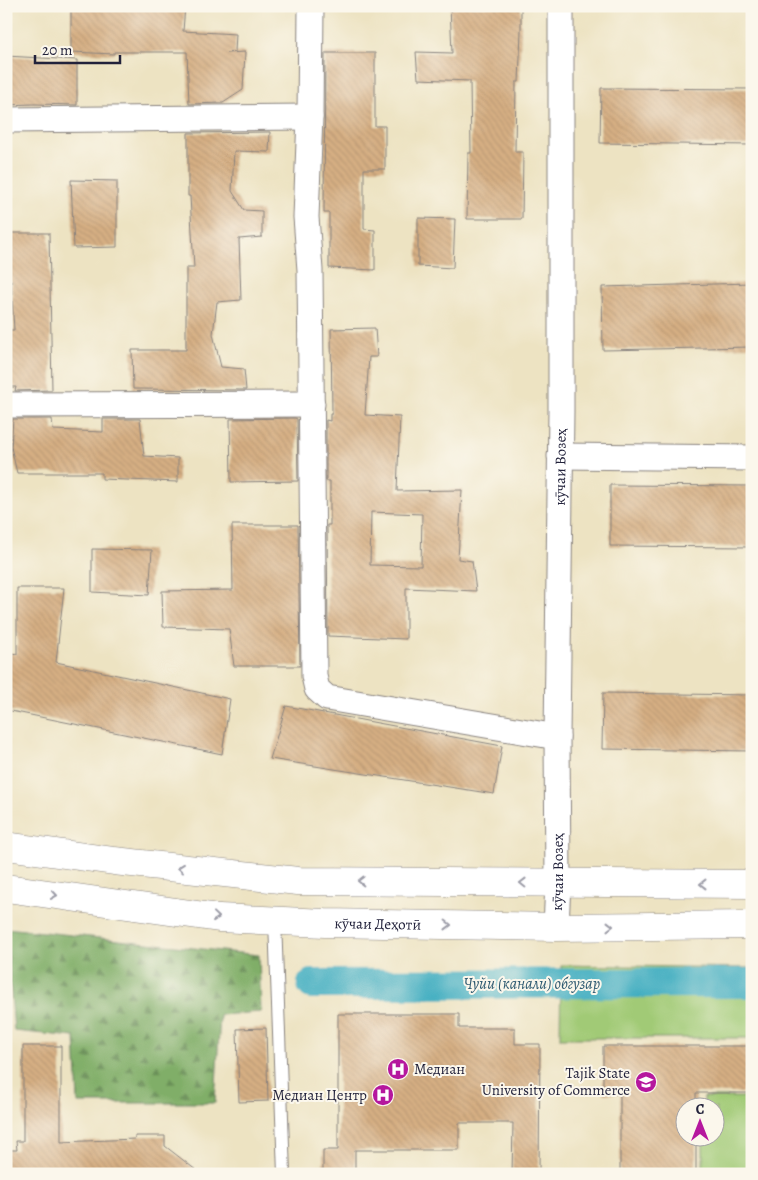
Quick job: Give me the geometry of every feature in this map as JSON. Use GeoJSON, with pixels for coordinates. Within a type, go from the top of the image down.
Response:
{"type":"FeatureCollection","features":[{"type":"Feature","properties":{"kind":"street"},"geometry":{"type":"LineString","coordinates":[[310,6],[310,118],[306,217],[310,270],[314,676],[317,689],[327,698],[557,737]]}},
{"type":"Feature","properties":{"kind":"street","name":"кӯчаи Возеҳ"},"geometry":{"type":"LineString","coordinates":[[556,927],[558,883],[561,6]]}},
{"type":"Feature","properties":{"kind":"street"},"geometry":{"type":"LineString","coordinates":[[6,120],[310,118]]}},
{"type":"Feature","properties":{"kind":"street"},"geometry":{"type":"LineString","coordinates":[[6,405],[312,404]]}},
{"type":"Feature","properties":{"kind":"street"},"geometry":{"type":"LineString","coordinates":[[560,456],[752,458]]}},
{"type":"Feature","properties":{"kind":"street"},"geometry":{"type":"LineString","coordinates":[[6,846],[114,861],[298,881],[752,884]]}},
{"type":"Feature","properties":{"kind":"street","name":"кӯчаи Деҳотӣ"},"geometry":{"type":"LineString","coordinates":[[6,888],[220,918],[334,923],[556,927],[752,925]]}},
{"type":"Feature","properties":{"kind":"lane"},"geometry":{"type":"LineString","coordinates":[[275,920],[284,1174]]}},
{"type":"Feature","properties":{"kind":"green space"},"geometry":{"type":"Polygon","coordinates":[[[6,928],[259,955],[261,1012],[220,1015],[215,1103],[78,1103],[75,1037],[14,1031],[6,928]]]}},
{"type":"Feature","properties":{"kind":"green space"},"geometry":{"type":"Polygon","coordinates":[[[561,965],[752,968],[752,1038],[560,1038],[561,965]]]}},
{"type":"Feature","properties":{"kind":"green space"},"geometry":{"type":"Polygon","coordinates":[[[752,1097],[752,1174],[703,1174],[703,1148],[726,1148],[726,1098],[704,1098],[752,1097]]]}},
{"type":"Feature","properties":{"kind":"building"},"geometry":{"type":"Polygon","coordinates":[[[71,6],[185,6],[183,31],[236,34],[235,52],[226,53],[245,52],[243,90],[223,103],[189,104],[187,52],[114,52],[114,54],[71,52],[71,6]]]}},
{"type":"Feature","properties":{"kind":"building"},"geometry":{"type":"Polygon","coordinates":[[[450,6],[521,6],[519,82],[516,82],[515,152],[523,152],[522,219],[467,219],[468,153],[471,153],[470,81],[418,79],[416,52],[452,53],[450,6]]]}},
{"type":"Feature","properties":{"kind":"building"},"geometry":{"type":"Polygon","coordinates":[[[325,53],[375,53],[375,126],[385,126],[385,169],[364,169],[364,229],[375,230],[375,270],[329,268],[329,213],[324,213],[325,53]]]}},
{"type":"Feature","properties":{"kind":"building"},"geometry":{"type":"Polygon","coordinates":[[[6,56],[77,60],[77,105],[6,105],[6,56]]]}},
{"type":"Feature","properties":{"kind":"building"},"geometry":{"type":"Polygon","coordinates":[[[601,88],[752,89],[752,145],[600,143],[601,88]]]}},
{"type":"Feature","properties":{"kind":"building"},"geometry":{"type":"Polygon","coordinates":[[[270,132],[269,152],[234,151],[232,191],[244,210],[262,211],[262,237],[239,239],[241,300],[217,302],[213,334],[221,367],[244,369],[246,390],[133,389],[132,350],[186,350],[186,268],[194,268],[190,196],[188,196],[188,133],[270,132]]]}},
{"type":"Feature","properties":{"kind":"building"},"geometry":{"type":"Polygon","coordinates":[[[71,180],[117,181],[117,247],[74,248],[71,180]]]}},
{"type":"Feature","properties":{"kind":"building"},"geometry":{"type":"Polygon","coordinates":[[[418,218],[455,219],[453,268],[418,266],[418,218]]]}},
{"type":"Feature","properties":{"kind":"building"},"geometry":{"type":"Polygon","coordinates":[[[6,233],[49,233],[52,390],[15,391],[16,387],[6,387],[6,330],[14,330],[11,281],[6,281],[6,233]]]}},
{"type":"Feature","properties":{"kind":"building"},"geometry":{"type":"Polygon","coordinates":[[[752,283],[752,347],[603,350],[602,287],[752,283]]]}},
{"type":"Feature","properties":{"kind":"building"},"geometry":{"type":"Polygon","coordinates":[[[375,328],[377,357],[369,357],[365,415],[400,417],[397,491],[462,490],[458,559],[472,561],[476,591],[406,588],[406,639],[328,636],[327,525],[330,525],[330,481],[326,481],[326,420],[330,421],[330,414],[332,414],[331,329],[375,328]],[[371,512],[370,565],[421,566],[422,514],[371,512]]]}},
{"type":"Feature","properties":{"kind":"building"},"geometry":{"type":"Polygon","coordinates":[[[13,419],[52,419],[53,430],[103,432],[103,419],[140,419],[144,456],[178,458],[178,482],[102,479],[102,473],[17,473],[11,447],[13,419]]]}},
{"type":"Feature","properties":{"kind":"building"},"geometry":{"type":"Polygon","coordinates":[[[230,419],[297,419],[298,481],[231,482],[230,419]]]}},
{"type":"Feature","properties":{"kind":"building"},"geometry":{"type":"Polygon","coordinates":[[[610,485],[752,486],[752,547],[610,546],[610,485]]]}},
{"type":"Feature","properties":{"kind":"building"},"geometry":{"type":"Polygon","coordinates":[[[232,525],[298,525],[300,666],[234,666],[229,629],[163,627],[162,591],[233,590],[232,525]]]}},
{"type":"Feature","properties":{"kind":"building"},"geometry":{"type":"Polygon","coordinates":[[[92,549],[152,550],[149,595],[92,592],[92,549]]]}},
{"type":"Feature","properties":{"kind":"building"},"geometry":{"type":"Polygon","coordinates":[[[17,588],[64,588],[56,662],[230,699],[222,754],[6,710],[6,652],[17,654],[17,588]]]}},
{"type":"Feature","properties":{"kind":"building"},"geometry":{"type":"Polygon","coordinates":[[[603,693],[752,695],[752,751],[602,749],[603,693]]]}},
{"type":"Feature","properties":{"kind":"building"},"geometry":{"type":"Polygon","coordinates":[[[286,706],[502,746],[494,794],[270,759],[286,706]]]}},
{"type":"Feature","properties":{"kind":"building","name":"Медиан"},"geometry":{"type":"Polygon","coordinates":[[[338,1014],[459,1014],[459,1028],[515,1028],[515,1044],[540,1044],[539,1174],[512,1174],[513,1123],[459,1123],[459,1150],[355,1150],[355,1174],[323,1174],[323,1150],[338,1150],[338,1014]]]}},
{"type":"Feature","properties":{"kind":"building"},"geometry":{"type":"Polygon","coordinates":[[[266,1028],[268,1101],[239,1102],[237,1029],[266,1028]]]}},
{"type":"Feature","properties":{"kind":"building"},"geometry":{"type":"Polygon","coordinates":[[[23,1046],[61,1046],[61,1142],[135,1139],[135,1136],[165,1136],[165,1146],[201,1174],[6,1174],[6,1150],[17,1150],[16,1141],[23,1141],[23,1046]]]}},
{"type":"Feature","properties":{"kind":"building"},"geometry":{"type":"Polygon","coordinates":[[[603,1046],[752,1046],[752,1093],[696,1093],[696,1098],[676,1098],[676,1148],[696,1148],[696,1174],[620,1174],[620,1094],[603,1094],[603,1046]]]}},
{"type":"Feature","properties":{"kind":"waterway","name":"Чуйи (канали) обгузар"},"geometry":{"type":"LineString","coordinates":[[312,984],[752,983]]}},
{"type":"Feature","properties":{"kind":"place","name":"Медиан"},"geometry":{"type":"Point","coordinates":[398,1069]}},
{"type":"Feature","properties":{"kind":"place","name":"Tajik State University of Commerce"},"geometry":{"type":"Point","coordinates":[646,1082]}},
{"type":"Feature","properties":{"kind":"place","name":"Медиан Центр"},"geometry":{"type":"Point","coordinates":[383,1095]}}]}
